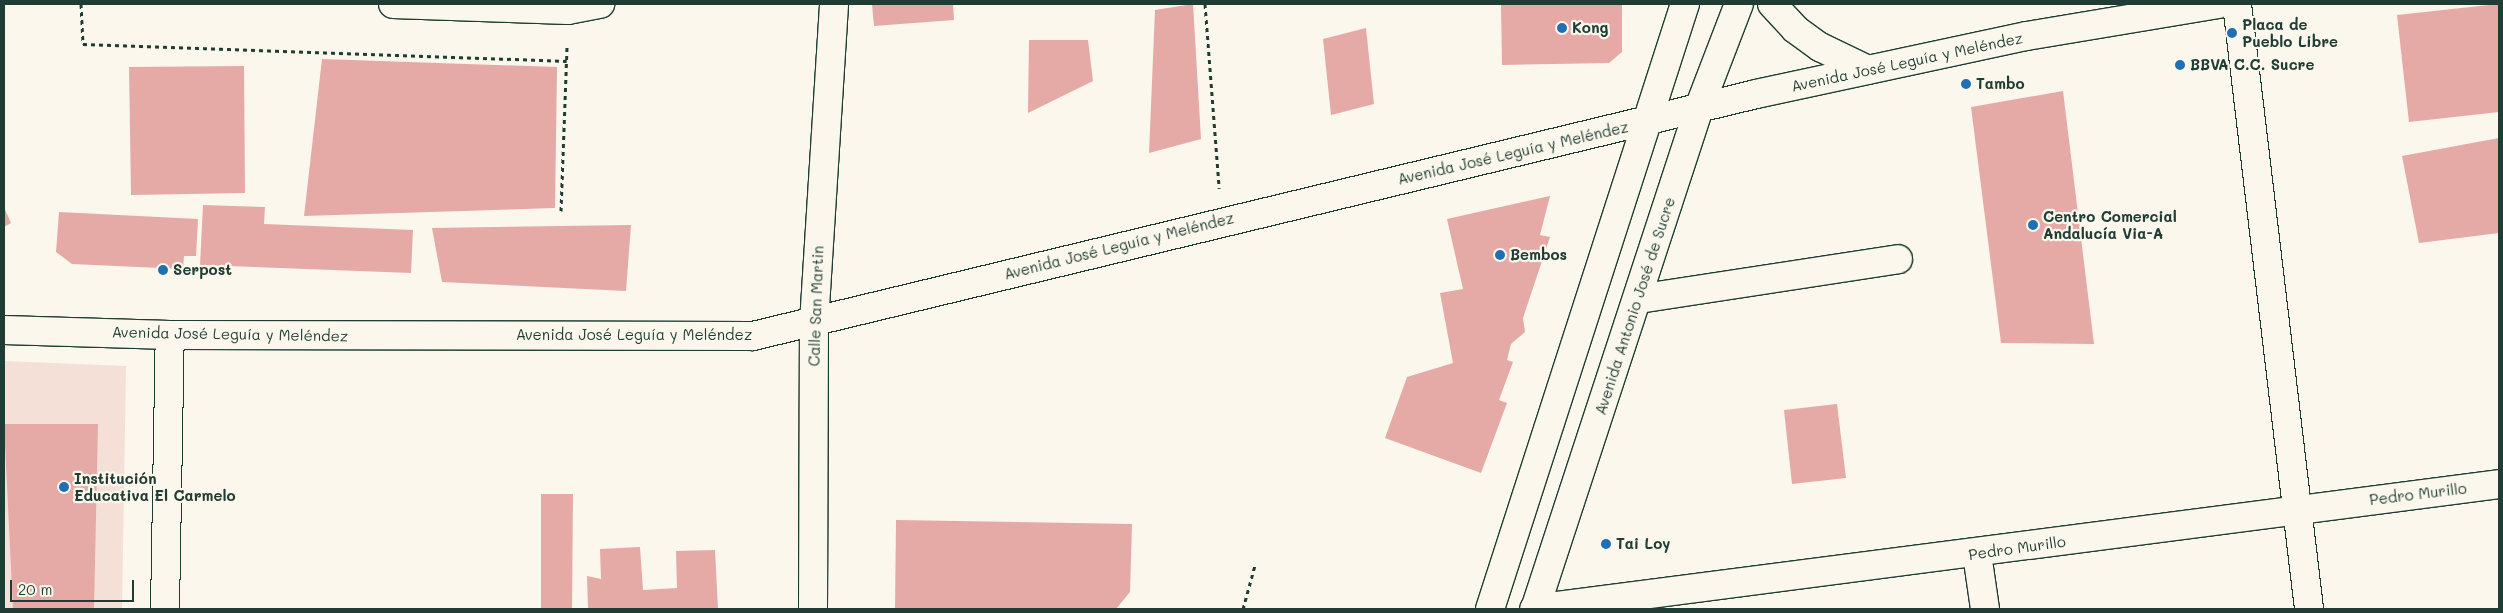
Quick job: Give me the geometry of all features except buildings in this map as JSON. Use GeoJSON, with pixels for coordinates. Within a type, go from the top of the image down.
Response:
{"type":"FeatureCollection","features":[{"type":"Feature","properties":{"kind":"street"},"geometry":{"type":"LineString","coordinates":[[392,4],[568,10],[600,4]]}},
{"type":"Feature","properties":{"kind":"street","name":"Calle San Martin"},"geometry":{"type":"LineString","coordinates":[[812,609],[814,323],[834,4]]}},
{"type":"Feature","properties":{"kind":"street"},"geometry":{"type":"LineString","coordinates":[[1490,609],[1645,122],[1685,4]]}},
{"type":"Feature","properties":{"kind":"street","name":"Avenida Antonio José de Sucre"},"geometry":{"type":"LineString","coordinates":[[1535,609],[1638,299],[1698,108],[1739,4]]}},
{"type":"Feature","properties":{"kind":"street"},"geometry":{"type":"LineString","coordinates":[[1772,4],[1795,29],[1820,47],[1868,70]]}},
{"type":"Feature","properties":{"kind":"street","name":"Avenida José Leguía y Meléndez"},"geometry":{"type":"LineString","coordinates":[[4,330],[170,335],[753,336],[814,323],[1221,220],[1645,122],[1698,108],[2027,36],[2218,4]]}},
{"type":"Feature","properties":{"kind":"street"},"geometry":{"type":"LineString","coordinates":[[2237,4],[2309,609]]}},
{"type":"Feature","properties":{"kind":"street"},"geometry":{"type":"LineString","coordinates":[[1638,299],[1898,259]]}},
{"type":"Feature","properties":{"kind":"street"},"geometry":{"type":"LineString","coordinates":[[164,609],[170,335]]}},
{"type":"Feature","properties":{"kind":"street","name":"Pedro Murillo"},"geometry":{"type":"LineString","coordinates":[[1535,609],[1977,554],[2499,484]]}},
{"type":"Feature","properties":{"kind":"street"},"geometry":{"type":"LineString","coordinates":[[1977,554],[1985,609]]}},
{"type":"Feature","properties":{"kind":"path"},"geometry":{"type":"LineString","coordinates":[[81,4],[84,44],[567,61]]}},
{"type":"Feature","properties":{"kind":"path"},"geometry":{"type":"LineString","coordinates":[[1205,4],[1221,220]]}},
{"type":"Feature","properties":{"kind":"path"},"geometry":{"type":"LineString","coordinates":[[562,211],[568,10]]}},
{"type":"Feature","properties":{"kind":"path"},"geometry":{"type":"LineString","coordinates":[[1243,609],[1256,565]]}},
{"type":"Feature","properties":{"kind":"shaded area","name":"Institución Educativa El Carmelo"},"geometry":{"type":"Polygon","coordinates":[[[4,361],[126,366],[122,609],[4,609],[4,361]]]}},
{"type":"Feature","properties":{"kind":"place","name":"Kong"},"geometry":{"type":"Point","coordinates":[1562,28]}},
{"type":"Feature","properties":{"kind":"place","name":"Placa de Pueblo Libre"},"geometry":{"type":"Point","coordinates":[2232,33]}},
{"type":"Feature","properties":{"kind":"place","name":"BBVA C.C. Sucre"},"geometry":{"type":"Point","coordinates":[2180,65]}},
{"type":"Feature","properties":{"kind":"place","name":"Tambo"},"geometry":{"type":"Point","coordinates":[1966,84]}},
{"type":"Feature","properties":{"kind":"place","name":"Centro Comercial Andalucía Via-A"},"geometry":{"type":"Point","coordinates":[2033,225]}},
{"type":"Feature","properties":{"kind":"place","name":"Bembos"},"geometry":{"type":"Point","coordinates":[1500,255]}},
{"type":"Feature","properties":{"kind":"place","name":"Serpost"},"geometry":{"type":"Point","coordinates":[163,270]}},
{"type":"Feature","properties":{"kind":"place","name":"Institución Educativa El Carmelo"},"geometry":{"type":"Point","coordinates":[64,487]}},
{"type":"Feature","properties":{"kind":"place","name":"Tai Loy"},"geometry":{"type":"Point","coordinates":[1606,544]}}]}
